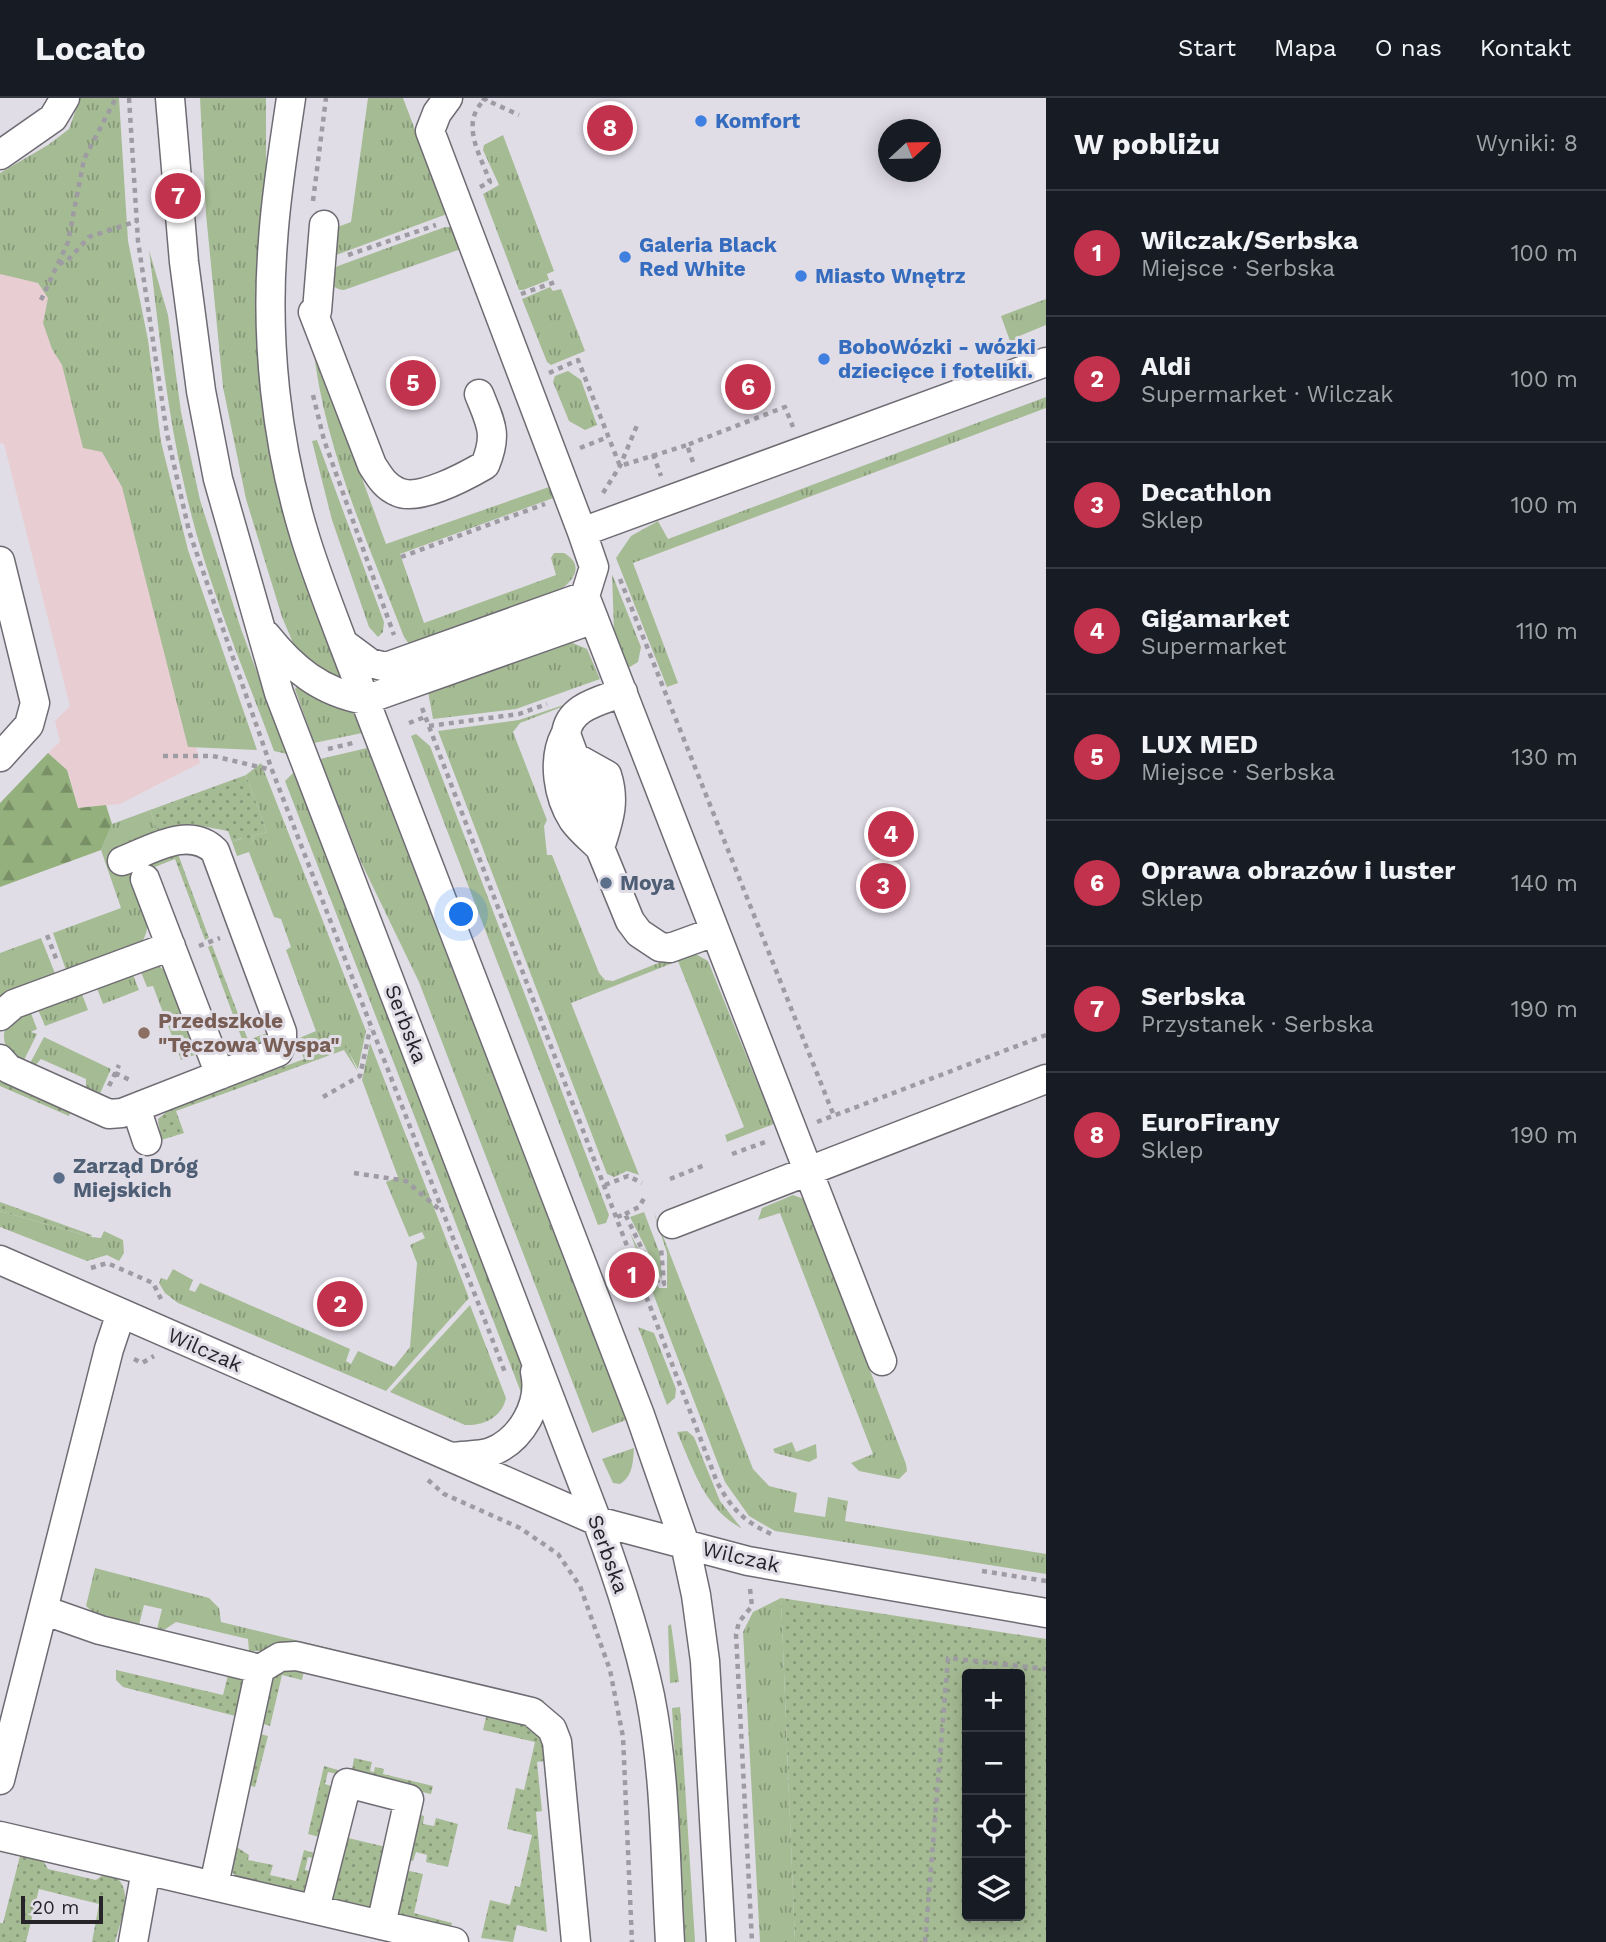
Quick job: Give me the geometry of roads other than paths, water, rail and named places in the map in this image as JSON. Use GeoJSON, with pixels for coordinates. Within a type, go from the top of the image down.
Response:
{"type":"FeatureCollection","features":[{"type":"Feature","properties":{"kind":"street"},"geometry":{"type":"LineString","coordinates":[[0,155],[53,118],[65,98]]}},
{"type":"Feature","properties":{"kind":"street","name":"Serbska"},"geometry":{"type":"LineString","coordinates":[[170,98],[183,249],[201,391],[218,480],[260,628],[303,757],[597,1521],[632,1623],[650,1698],[660,1784],[670,1942]]}},
{"type":"Feature","properties":{"kind":"street"},"geometry":{"type":"LineString","coordinates":[[291,98],[273,242],[272,355],[293,489],[305,536],[343,643],[630,1390],[685,1544],[705,1661],[721,1942]]}},
{"type":"Feature","properties":{"kind":"street"},"geometry":{"type":"LineString","coordinates":[[448,98],[437,113],[430,131],[583,532],[594,567],[589,607],[882,1362]]}},
{"type":"Feature","properties":{"kind":"street"},"geometry":{"type":"LineString","coordinates":[[318,216],[321,265],[315,312],[372,465],[385,484],[401,494],[423,493],[485,465],[493,447],[494,433],[480,394]]}},
{"type":"Feature","properties":{"kind":"street"},"geometry":{"type":"LineString","coordinates":[[583,532],[1046,362]]}},
{"type":"Feature","properties":{"kind":"street"},"geometry":{"type":"LineString","coordinates":[[0,561],[35,703],[29,725],[0,757]]}},
{"type":"Feature","properties":{"kind":"street"},"geometry":{"type":"LineString","coordinates":[[260,628],[285,659],[304,675],[342,696],[365,700],[407,673],[589,607]]}},
{"type":"Feature","properties":{"kind":"street"},"geometry":{"type":"LineString","coordinates":[[343,643],[375,666],[407,673]]}},
{"type":"Feature","properties":{"kind":"street"},"geometry":{"type":"LineString","coordinates":[[623,692],[576,712],[567,725],[570,745],[592,805],[600,848],[621,906],[639,933],[651,943],[670,948],[714,932]]}},
{"type":"Feature","properties":{"kind":"street"},"geometry":{"type":"LineString","coordinates":[[0,1059],[9,1069],[109,1114],[136,1108],[278,1052],[282,1043],[282,1032],[215,850],[207,843],[188,837],[122,861]]}},
{"type":"Feature","properties":{"kind":"street"},"geometry":{"type":"LineString","coordinates":[[145,879],[220,1076]]}},
{"type":"Feature","properties":{"kind":"street"},"geometry":{"type":"LineString","coordinates":[[0,1016],[14,1004],[172,951]]}},
{"type":"Feature","properties":{"kind":"street"},"geometry":{"type":"LineString","coordinates":[[666,1234],[808,1172],[1046,1079]]}},
{"type":"Feature","properties":{"kind":"street"},"geometry":{"type":"LineString","coordinates":[[136,1108],[147,1141]]}},
{"type":"Feature","properties":{"kind":"street","name":"Wilczak"},"geometry":{"type":"LineString","coordinates":[[2,1267],[121,1313],[597,1521],[748,1561],[1046,1613]]}},
{"type":"Feature","properties":{"kind":"street"},"geometry":{"type":"LineString","coordinates":[[0,1780],[109,1349],[121,1313]]}},
{"type":"Feature","properties":{"kind":"street","name":"Wilczak"},"geometry":{"type":"LineString","coordinates":[[449,1457],[488,1453],[504,1445],[526,1420],[534,1405],[538,1386],[530,1349]]}},
{"type":"Feature","properties":{"kind":"street"},"geometry":{"type":"LineString","coordinates":[[43,1610],[100,1630],[260,1669],[280,1657],[296,1656],[532,1712],[544,1719],[557,1742],[576,1942]]}},
{"type":"Feature","properties":{"kind":"street"},"geometry":{"type":"LineString","coordinates":[[214,1885],[260,1669]]}},
{"type":"Feature","properties":{"kind":"street"},"geometry":{"type":"LineString","coordinates":[[315,1909],[347,1783],[409,1799],[381,1924]]}},
{"type":"Feature","properties":{"kind":"street"},"geometry":{"type":"LineString","coordinates":[[0,1836],[381,1924],[420,1938],[454,1942]]}},
{"type":"Feature","properties":{"kind":"street"},"geometry":{"type":"LineString","coordinates":[[133,1942],[146,1870]]}},
{"type":"Feature","properties":{"kind":"place","name":"Komfort"},"geometry":{"type":"Point","coordinates":[701,121]}},
{"type":"Feature","properties":{"kind":"place","name":"EuroFirany"},"geometry":{"type":"Point","coordinates":[610,128]}},
{"type":"Feature","properties":{"kind":"place","name":"Serbska"},"geometry":{"type":"Point","coordinates":[178,196]}},
{"type":"Feature","properties":{"kind":"place","name":"Galeria Black Red White"},"geometry":{"type":"Point","coordinates":[625,257]}},
{"type":"Feature","properties":{"kind":"place","name":"Miasto Wnętrz"},"geometry":{"type":"Point","coordinates":[801,276]}},
{"type":"Feature","properties":{"kind":"place","name":"BoboWózki - wózki dziecięce i foteliki."},"geometry":{"type":"Point","coordinates":[824,359]}},
{"type":"Feature","properties":{"kind":"place","name":"LUX MED"},"geometry":{"type":"Point","coordinates":[413,383]}},
{"type":"Feature","properties":{"kind":"place","name":"Oprawa obrazów i luster"},"geometry":{"type":"Point","coordinates":[748,387]}},
{"type":"Feature","properties":{"kind":"place","name":"Gigamarket"},"geometry":{"type":"Point","coordinates":[891,834]}},
{"type":"Feature","properties":{"kind":"place","name":"Moya"},"geometry":{"type":"Point","coordinates":[606,883]}},
{"type":"Feature","properties":{"kind":"place","name":"Decathlon"},"geometry":{"type":"Point","coordinates":[883,886]}},
{"type":"Feature","properties":{"kind":"place","name":"Przedszkole \"Tęczowa Wyspa\""},"geometry":{"type":"Point","coordinates":[144,1033]}},
{"type":"Feature","properties":{"kind":"place","name":"Zarząd Dróg Miejskich"},"geometry":{"type":"Point","coordinates":[59,1178]}},
{"type":"Feature","properties":{"kind":"place","name":"Wilczak/Serbska"},"geometry":{"type":"Point","coordinates":[632,1275]}},
{"type":"Feature","properties":{"kind":"place","name":"Aldi"},"geometry":{"type":"Point","coordinates":[340,1304]}}]}
